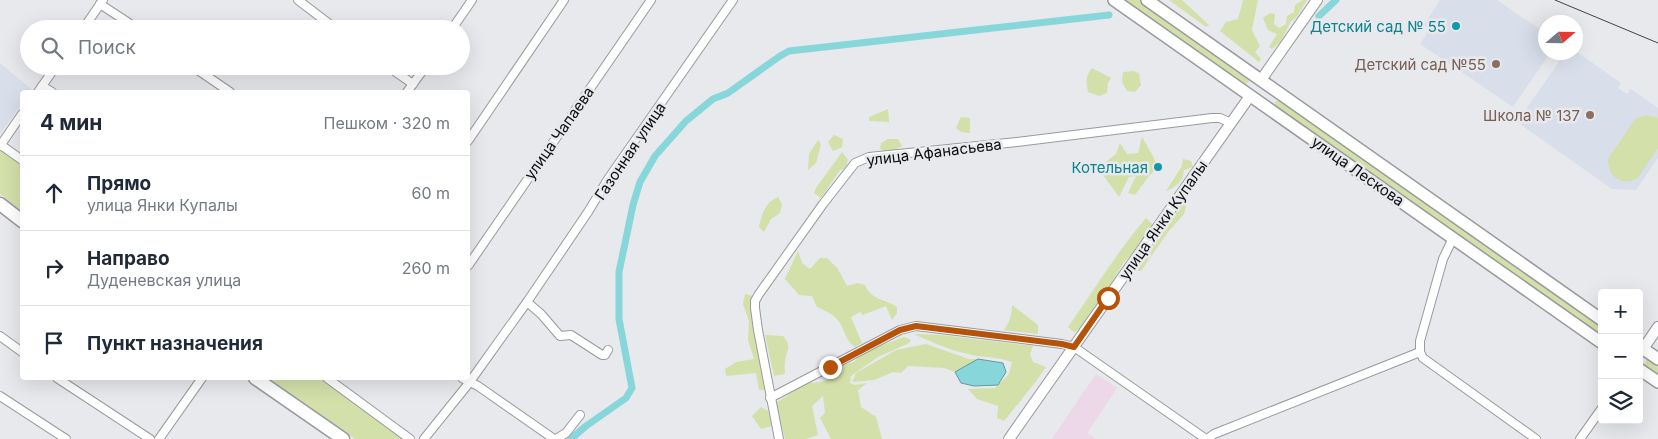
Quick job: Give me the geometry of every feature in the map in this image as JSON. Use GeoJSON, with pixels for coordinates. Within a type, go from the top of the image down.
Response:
{"type":"FeatureCollection","features":[{"type":"Feature","properties":{"kind":"main road","name":"улица Лескова"},"geometry":{"type":"LineString","coordinates":[[1114,0],[1598,340]]}},
{"type":"Feature","properties":{"kind":"main road","name":"улица Лескова"},"geometry":{"type":"LineString","coordinates":[[1147,0],[1598,317]]}},
{"type":"Feature","properties":{"kind":"main road","name":"улица Янки Купалы"},"geometry":{"type":"LineString","coordinates":[[1250,96],[1261,80]]}},
{"type":"Feature","properties":{"kind":"main road"},"geometry":{"type":"LineString","coordinates":[[1273,112],[1272,104],[1274,100],[1284,96]]}},
{"type":"Feature","properties":{"kind":"main road"},"geometry":{"type":"LineString","coordinates":[[0,204],[20,219]]}},
{"type":"Feature","properties":{"kind":"main road"},"geometry":{"type":"LineString","coordinates":[[1643,352],[1658,359]]}},
{"type":"Feature","properties":{"kind":"main road"},"geometry":{"type":"LineString","coordinates":[[1643,372],[1658,382]]}},
{"type":"Feature","properties":{"kind":"main road"},"geometry":{"type":"LineString","coordinates":[[258,380],[343,439]]}},
{"type":"Feature","properties":{"kind":"street"},"geometry":{"type":"LineString","coordinates":[[298,0],[324,20]]}},
{"type":"Feature","properties":{"kind":"street"},"geometry":{"type":"LineString","coordinates":[[458,20],[472,0]]}},
{"type":"Feature","properties":{"kind":"street"},"geometry":{"type":"LineString","coordinates":[[470,138],[564,0]]}},
{"type":"Feature","properties":{"kind":"street","name":"улица Чапаева"},"geometry":{"type":"LineString","coordinates":[[470,263],[651,0]]}},
{"type":"Feature","properties":{"kind":"street","name":"Газонная улица"},"geometry":{"type":"LineString","coordinates":[[424,439],[469,383],[527,302],[608,179],[733,0]]}},
{"type":"Feature","properties":{"kind":"street","name":"улица Янки Купалы"},"geometry":{"type":"LineString","coordinates":[[1261,80],[1317,0]]}},
{"type":"Feature","properties":{"kind":"street"},"geometry":{"type":"LineString","coordinates":[[89,20],[102,2],[126,20]]}},
{"type":"Feature","properties":{"kind":"street"},"geometry":{"type":"LineString","coordinates":[[40,89],[50,75]]}},
{"type":"Feature","properties":{"kind":"street"},"geometry":{"type":"LineString","coordinates":[[205,75],[227,90]]}},
{"type":"Feature","properties":{"kind":"street"},"geometry":{"type":"LineString","coordinates":[[400,75],[413,84]]}},
{"type":"Feature","properties":{"kind":"street"},"geometry":{"type":"LineString","coordinates":[[408,90],[420,75]]}},
{"type":"Feature","properties":{"kind":"street","name":"улица Янки Купалы"},"geometry":{"type":"LineString","coordinates":[[1009,439],[1250,96]]}},
{"type":"Feature","properties":{"kind":"street"},"geometry":{"type":"LineString","coordinates":[[20,117],[0,146],[20,159]]}},
{"type":"Feature","properties":{"kind":"street","name":"улица Афанасьева"},"geometry":{"type":"LineString","coordinates":[[779,439],[758,330],[756,301],[759,294],[823,204],[855,163],[869,157],[1017,142],[1212,118],[1220,118],[1231,122]]}},
{"type":"Feature","properties":{"kind":"street"},"geometry":{"type":"LineString","coordinates":[[1453,238],[1443,259],[1420,341],[1420,352],[1424,358],[1536,439]]}},
{"type":"Feature","properties":{"kind":"street"},"geometry":{"type":"LineString","coordinates":[[527,302],[541,314],[560,336],[571,335],[602,355],[605,355],[608,350]]}},
{"type":"Feature","properties":{"kind":"street"},"geometry":{"type":"LineString","coordinates":[[770,398],[909,327],[916,326],[1074,347],[1206,439],[1214,434],[1420,352]]}},
{"type":"Feature","properties":{"kind":"street"},"geometry":{"type":"LineString","coordinates":[[1643,346],[1658,328]]}},
{"type":"Feature","properties":{"kind":"street"},"geometry":{"type":"LineString","coordinates":[[0,336],[20,351]]}},
{"type":"Feature","properties":{"kind":"street"},"geometry":{"type":"LineString","coordinates":[[60,380],[150,439]]}},
{"type":"Feature","properties":{"kind":"street"},"geometry":{"type":"LineString","coordinates":[[159,439],[201,380]]}},
{"type":"Feature","properties":{"kind":"street"},"geometry":{"type":"LineString","coordinates":[[330,380],[410,439]]}},
{"type":"Feature","properties":{"kind":"street"},"geometry":{"type":"LineString","coordinates":[[465,380],[478,386],[555,439],[566,433],[580,415]]}},
{"type":"Feature","properties":{"kind":"street"},"geometry":{"type":"LineString","coordinates":[[0,396],[66,439]]}},
{"type":"Feature","properties":{"kind":"street"},"geometry":{"type":"LineString","coordinates":[[1580,439],[1598,414]]}},
{"type":"Feature","properties":{"kind":"shaded area","name":"Детский сад №55"},"geometry":{"type":"Polygon","coordinates":[[[1440,0],[1497,0],[1538,28],[1538,60],[1545,60],[1513,107],[1420,44],[1430,29],[1424,25],[1440,0]]]}},
{"type":"Feature","properties":{"kind":"shaded area","name":"Школа № 137"},"geometry":{"type":"Polygon","coordinates":[[[1583,56],[1621,83],[1618,88],[1627,94],[1631,89],[1658,108],[1658,158],[1636,190],[1612,189],[1517,122],[1560,60],[1583,60],[1583,56]]]}},
{"type":"Feature","properties":{"kind":"shaded area"},"geometry":{"type":"Polygon","coordinates":[[[0,63],[32,90],[20,90],[20,106],[0,134],[0,63]]]}},
{"type":"Feature","properties":{"kind":"shaded area"},"geometry":{"type":"Polygon","coordinates":[[[1096,374],[1117,388],[1087,433],[1096,439],[1052,439],[1096,374]]]}},
{"type":"Feature","properties":{"kind":"green space"},"geometry":{"type":"Polygon","coordinates":[[[1122,0],[1143,0],[1250,76],[1249,82],[1244,85],[1122,0]]]}},
{"type":"Feature","properties":{"kind":"green space"},"geometry":{"type":"Polygon","coordinates":[[[1169,0],[1182,0],[1209,25],[1206,27],[1169,0]]]}},
{"type":"Feature","properties":{"kind":"green space"},"geometry":{"type":"Polygon","coordinates":[[[1243,0],[1258,0],[1252,30],[1260,46],[1255,52],[1261,59],[1259,62],[1220,31],[1226,22],[1238,19],[1243,0]]]}},
{"type":"Feature","properties":{"kind":"green space"},"geometry":{"type":"Polygon","coordinates":[[[1303,0],[1307,0],[1296,18],[1291,21],[1281,41],[1272,49],[1269,47],[1277,34],[1268,30],[1263,18],[1270,13],[1275,14],[1274,24],[1279,28],[1286,24],[1287,16],[1294,12],[1295,5],[1303,0]]]}},
{"type":"Feature","properties":{"kind":"green space"},"geometry":{"type":"Polygon","coordinates":[[[1092,68],[1111,78],[1108,83],[1107,93],[1099,96],[1088,92],[1087,79],[1092,68]]]}},
{"type":"Feature","properties":{"kind":"green space"},"geometry":{"type":"Polygon","coordinates":[[[1134,71],[1139,74],[1141,85],[1135,92],[1127,91],[1122,82],[1123,72],[1134,71]]]}},
{"type":"Feature","properties":{"kind":"green space"},"geometry":{"type":"Polygon","coordinates":[[[1279,100],[1598,322],[1598,337],[1274,107],[1275,102],[1279,100]]]}},
{"type":"Feature","properties":{"kind":"green space"},"geometry":{"type":"Polygon","coordinates":[[[888,109],[889,122],[869,121],[869,117],[888,109]]]}},
{"type":"Feature","properties":{"kind":"green space"},"geometry":{"type":"Polygon","coordinates":[[[1646,115],[1658,118],[1658,148],[1637,179],[1626,181],[1616,178],[1610,171],[1608,159],[1635,119],[1646,115]]]}},
{"type":"Feature","properties":{"kind":"green space"},"geometry":{"type":"Polygon","coordinates":[[[961,117],[970,118],[970,133],[961,132],[956,128],[961,117]]]}},
{"type":"Feature","properties":{"kind":"green space"},"geometry":{"type":"Polygon","coordinates":[[[834,135],[843,139],[842,147],[833,151],[828,142],[834,135]]]}},
{"type":"Feature","properties":{"kind":"green space"},"geometry":{"type":"Polygon","coordinates":[[[1142,137],[1154,158],[1157,168],[1135,195],[1128,193],[1136,176],[1129,177],[1119,197],[1098,168],[1116,154],[1120,143],[1127,154],[1138,153],[1142,137]]]}},
{"type":"Feature","properties":{"kind":"green space"},"geometry":{"type":"Polygon","coordinates":[[[888,139],[898,139],[902,146],[886,151],[880,149],[881,143],[888,139]]]}},
{"type":"Feature","properties":{"kind":"green space"},"geometry":{"type":"Polygon","coordinates":[[[818,140],[821,144],[816,163],[808,170],[809,154],[818,140]]]}},
{"type":"Feature","properties":{"kind":"green space"},"geometry":{"type":"Polygon","coordinates":[[[5,150],[20,161],[20,210],[0,194],[0,151],[5,150]]]}},
{"type":"Feature","properties":{"kind":"green space"},"geometry":{"type":"Polygon","coordinates":[[[842,152],[848,160],[845,168],[840,170],[821,198],[814,193],[816,188],[842,152]]]}},
{"type":"Feature","properties":{"kind":"green space"},"geometry":{"type":"Polygon","coordinates":[[[1183,159],[1191,161],[1193,167],[1184,170],[1182,178],[1178,183],[1166,191],[1182,166],[1183,159]]]}},
{"type":"Feature","properties":{"kind":"green space"},"geometry":{"type":"Polygon","coordinates":[[[778,197],[782,204],[780,213],[771,219],[764,232],[759,227],[763,213],[767,205],[778,197]]]}},
{"type":"Feature","properties":{"kind":"green space"},"geometry":{"type":"Polygon","coordinates":[[[1182,203],[1187,203],[1184,214],[1168,232],[1141,271],[1135,271],[1182,203]]]}},
{"type":"Feature","properties":{"kind":"green space"},"geometry":{"type":"Polygon","coordinates":[[[1146,218],[1153,225],[1144,242],[1124,262],[1108,289],[1099,297],[1080,329],[1074,332],[1068,327],[1115,258],[1146,218]]]}},
{"type":"Feature","properties":{"kind":"green space"},"geometry":{"type":"Polygon","coordinates":[[[798,251],[802,263],[810,269],[820,258],[827,258],[838,269],[847,286],[857,283],[865,285],[871,294],[897,307],[897,313],[892,320],[886,306],[863,315],[860,312],[851,317],[862,343],[855,347],[835,317],[817,307],[812,296],[799,295],[785,279],[798,251]]]}},
{"type":"Feature","properties":{"kind":"green space"},"geometry":{"type":"Polygon","coordinates":[[[745,294],[753,296],[757,341],[765,390],[759,390],[756,373],[726,376],[725,369],[736,362],[754,359],[748,340],[749,321],[743,304],[745,294]]]}},
{"type":"Feature","properties":{"kind":"green space"},"geometry":{"type":"Polygon","coordinates":[[[1012,305],[1038,325],[1038,334],[1004,330],[1012,312],[1012,305]]]}},
{"type":"Feature","properties":{"kind":"green space"},"geometry":{"type":"Polygon","coordinates":[[[914,334],[941,335],[1033,346],[1030,354],[1033,362],[1046,367],[1004,421],[997,418],[998,406],[977,399],[968,389],[995,388],[1009,374],[1012,362],[961,352],[914,334]]]}},
{"type":"Feature","properties":{"kind":"green space"},"geometry":{"type":"Polygon","coordinates":[[[765,335],[783,336],[788,343],[785,374],[774,376],[765,335]]]}},
{"type":"Feature","properties":{"kind":"green space"},"geometry":{"type":"Polygon","coordinates":[[[904,337],[911,340],[909,343],[878,357],[851,376],[850,383],[855,385],[867,383],[858,390],[861,407],[876,417],[882,439],[831,439],[820,418],[825,413],[823,396],[812,406],[818,435],[806,439],[785,439],[776,403],[806,383],[821,382],[838,376],[834,366],[854,362],[864,352],[904,337]]]}},
{"type":"Feature","properties":{"kind":"green space"},"geometry":{"type":"Polygon","coordinates":[[[926,344],[969,359],[978,359],[955,372],[944,368],[908,366],[901,373],[893,372],[874,380],[852,382],[856,373],[896,350],[926,344]]]}},
{"type":"Feature","properties":{"kind":"green space"},"geometry":{"type":"Polygon","coordinates":[[[1647,359],[1658,364],[1658,378],[1643,366],[1647,359]]]}},
{"type":"Feature","properties":{"kind":"green space"},"geometry":{"type":"Polygon","coordinates":[[[270,380],[326,380],[405,439],[355,439],[270,380]]]}},
{"type":"Feature","properties":{"kind":"green space"},"geometry":{"type":"Polygon","coordinates":[[[761,407],[768,411],[772,426],[761,429],[752,416],[761,407]]]}},
{"type":"Feature","properties":{"kind":"water"},"geometry":{"type":"Polygon","coordinates":[[[978,359],[1003,363],[1006,372],[998,385],[974,386],[961,383],[955,372],[978,359]]]}},
{"type":"Feature","properties":{"kind":"waterway"},"geometry":{"type":"LineString","coordinates":[[1319,16],[1336,0]]}},
{"type":"Feature","properties":{"kind":"waterway"},"geometry":{"type":"LineString","coordinates":[[571,439],[626,398],[632,388],[619,319],[619,272],[633,205],[640,182],[655,156],[686,121],[713,99],[728,93],[789,51],[1109,15]]}},
{"type":"Feature","properties":{"kind":"tram line"},"geometry":{"type":"LineString","coordinates":[[1555,0],[1658,43]]}},
{"type":"Feature","properties":{"kind":"place","name":"Детский сад № 55"},"geometry":{"type":"Point","coordinates":[1456,26]}},
{"type":"Feature","properties":{"kind":"place","name":"Детский сад №55"},"geometry":{"type":"Point","coordinates":[1496,64]}},
{"type":"Feature","properties":{"kind":"place","name":"Школа № 137"},"geometry":{"type":"Point","coordinates":[1590,115]}},
{"type":"Feature","properties":{"kind":"place","name":"Котельная"},"geometry":{"type":"Point","coordinates":[1158,167]}},
{"type":"Feature","properties":{"kind":"route"},"geometry":{"type":"LineString","coordinates":[[830,367],[900,330],[916,326],[1074,347],[1108,298]]}}]}
